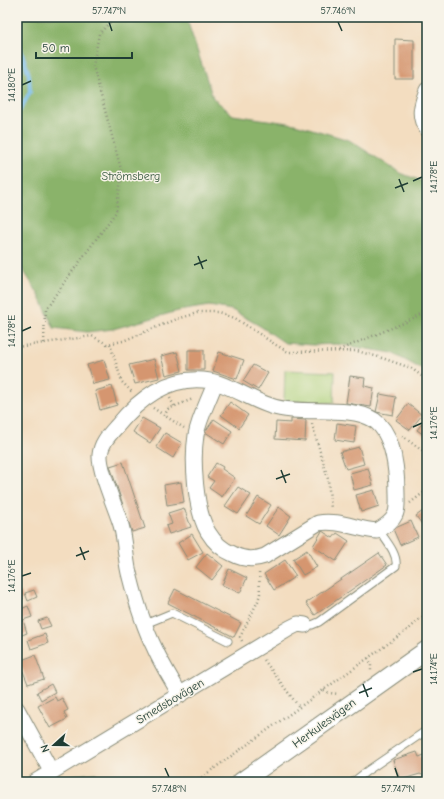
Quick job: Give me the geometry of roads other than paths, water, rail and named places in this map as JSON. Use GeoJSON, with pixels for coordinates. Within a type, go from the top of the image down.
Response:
{"type":"FeatureCollection","features":[{"type":"Feature","properties":{"kind":"street"},"geometry":{"type":"LineString","coordinates":[[427,90],[420,112],[427,129]]}},
{"type":"Feature","properties":{"kind":"street"},"geometry":{"type":"LineString","coordinates":[[180,695],[154,648],[145,624],[129,575],[122,526],[100,458],[101,448],[105,440],[128,412],[142,399],[168,385],[190,380],[202,380],[213,387],[240,392],[274,408],[351,413],[373,419],[384,431],[389,441],[395,462],[397,504],[395,514],[391,520],[379,530],[369,530],[330,521],[318,523],[265,556],[257,559],[238,557],[222,548],[208,531],[200,509],[196,489],[195,439],[213,387]]}},
{"type":"Feature","properties":{"kind":"street","name":"Smedsbovägen"},"geometry":{"type":"LineString","coordinates":[[34,782],[298,624],[306,625]]}},
{"type":"Feature","properties":{"kind":"street","name":"Herkulesvägen"},"geometry":{"type":"LineString","coordinates":[[241,782],[427,650]]}},
{"type":"Feature","properties":{"kind":"street"},"geometry":{"type":"LineString","coordinates":[[17,709],[51,772]]}},
{"type":"Feature","properties":{"kind":"lane"},"geometry":{"type":"LineString","coordinates":[[306,625],[312,625],[319,622],[396,566],[397,560],[379,530]]}},
{"type":"Feature","properties":{"kind":"lane"},"geometry":{"type":"LineString","coordinates":[[145,624],[172,613],[228,641]]}},
{"type":"Feature","properties":{"kind":"lane"},"geometry":{"type":"LineString","coordinates":[[353,782],[367,770],[427,730]]}},
{"type":"Feature","properties":{"kind":"waterway"},"geometry":{"type":"LineString","coordinates":[[17,38],[29,75],[30,92],[20,110],[17,112]]}},
{"type":"Feature","properties":{"kind":"park label","name":"Strömsberg"},"geometry":{"type":"Point","coordinates":[131,176]}}]}
